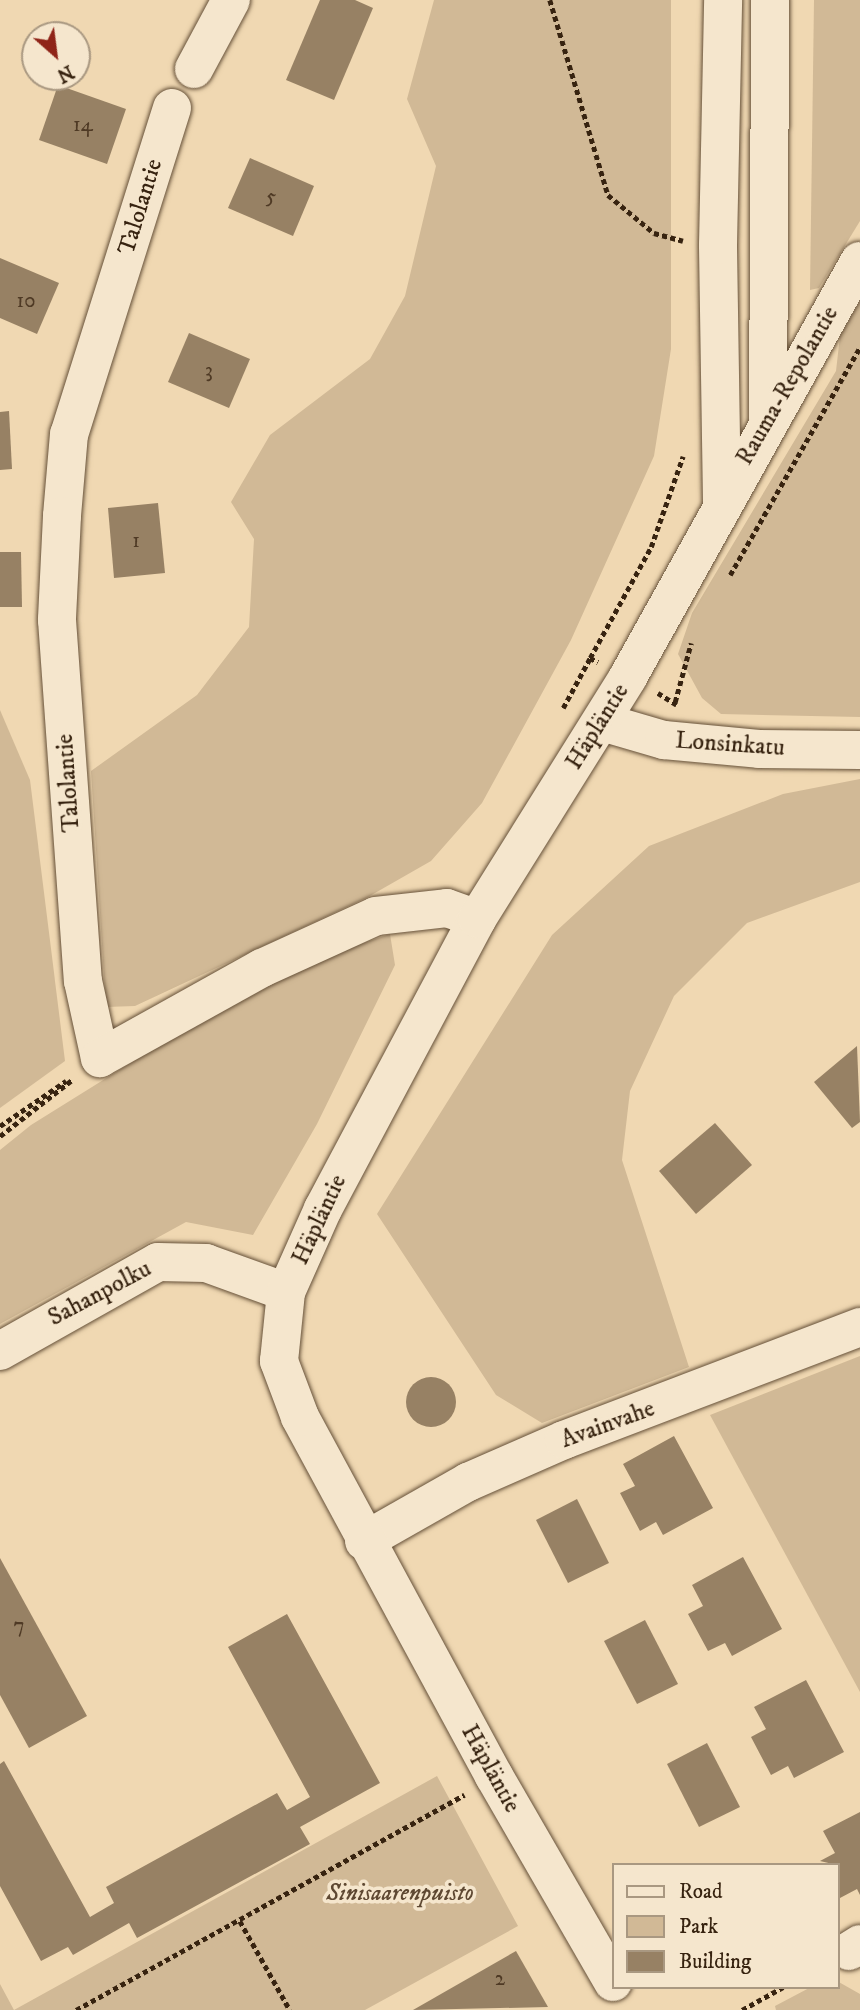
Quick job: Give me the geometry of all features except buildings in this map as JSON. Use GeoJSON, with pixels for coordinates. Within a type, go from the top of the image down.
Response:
{"type":"FeatureCollection","features":[{"type":"Feature","properties":{"kind":"street"},"geometry":{"type":"LineString","coordinates":[[194,69],[231,0]]}},
{"type":"Feature","properties":{"kind":"street"},"geometry":{"type":"LineString","coordinates":[[723,0],[718,245],[730,491]]}},
{"type":"Feature","properties":{"kind":"street"},"geometry":{"type":"LineString","coordinates":[[768,421],[770,0]]}},
{"type":"Feature","properties":{"kind":"street","name":"Talolantie"},"geometry":{"type":"LineString","coordinates":[[100,1058],[83,981],[57,620],[62,516],[69,434],[173,108]]}},
{"type":"Feature","properties":{"kind":"street","name":"Rauma-Repolantie"},"geometry":{"type":"LineString","coordinates":[[730,491],[860,261]]}},
{"type":"Feature","properties":{"kind":"street","name":"Häpläntie"},"geometry":{"type":"LineString","coordinates":[[612,1980],[494,1776],[365,1541],[300,1417],[279,1361],[286,1292],[323,1209],[477,919],[602,722],[730,491]]}},
{"type":"Feature","properties":{"kind":"street","name":"Lonsinkatu"},"geometry":{"type":"LineString","coordinates":[[602,722],[664,740],[759,749],[860,750]]}},
{"type":"Feature","properties":{"kind":"street"},"geometry":{"type":"LineString","coordinates":[[100,1058],[262,968],[376,916],[447,908],[477,919]]}},
{"type":"Feature","properties":{"kind":"street","name":"Sahanpolku"},"geometry":{"type":"LineString","coordinates":[[0,1351],[158,1262],[206,1263],[286,1292]]}},
{"type":"Feature","properties":{"kind":"street","name":"Avainvahe"},"geometry":{"type":"LineString","coordinates":[[365,1541],[468,1482],[564,1440],[860,1327]]}},
{"type":"Feature","properties":{"kind":"street"},"geometry":{"type":"LineString","coordinates":[[617,1989],[630,2010]]}},
{"type":"Feature","properties":{"kind":"path"},"geometry":{"type":"LineString","coordinates":[[550,0],[608,195],[654,233],[718,245]]}},
{"type":"Feature","properties":{"kind":"path"},"geometry":{"type":"LineString","coordinates":[[724,584],[860,347]]}},
{"type":"Feature","properties":{"kind":"path"},"geometry":{"type":"LineString","coordinates":[[590,658],[651,547],[684,449]]}},
{"type":"Feature","properties":{"kind":"path"},"geometry":{"type":"LineString","coordinates":[[664,740],[697,633]]}},
{"type":"Feature","properties":{"kind":"path"},"geometry":{"type":"LineString","coordinates":[[0,1126],[100,1058]]}},
{"type":"Feature","properties":{"kind":"path"},"geometry":{"type":"LineString","coordinates":[[0,1136],[100,1058]]}},
{"type":"Feature","properties":{"kind":"path"},"geometry":{"type":"LineString","coordinates":[[76,2010],[494,1776]]}},
{"type":"Feature","properties":{"kind":"path"},"geometry":{"type":"LineString","coordinates":[[240,1920],[290,2010]]}},
{"type":"Feature","properties":{"kind":"path"},"geometry":{"type":"LineString","coordinates":[[742,2010],[779,1989]]}},
{"type":"Feature","properties":{"kind":"green space"},"geometry":{"type":"Polygon","coordinates":[[[434,0],[671,0],[671,349],[654,456],[571,640],[482,803],[431,861],[368,897],[135,1006],[106,1007],[91,771],[197,695],[249,627],[254,539],[231,502],[270,435],[370,359],[405,296],[436,166],[407,99],[434,0]]]}},
{"type":"Feature","properties":{"kind":"green space"},"geometry":{"type":"Polygon","coordinates":[[[814,0],[860,0],[860,221],[819,288],[810,290],[814,0]]]}},
{"type":"Feature","properties":{"kind":"green space"},"geometry":{"type":"Polygon","coordinates":[[[860,301],[860,717],[721,714],[702,698],[678,654],[692,613],[836,371],[840,336],[860,301]]]}},
{"type":"Feature","properties":{"kind":"green space"},"geometry":{"type":"Polygon","coordinates":[[[0,710],[30,780],[65,1061],[0,1108],[0,710]]]}},
{"type":"Feature","properties":{"kind":"green space"},"geometry":{"type":"Polygon","coordinates":[[[860,779],[860,882],[747,923],[674,996],[630,1091],[622,1160],[689,1367],[542,1423],[496,1395],[377,1214],[552,935],[649,846],[783,794],[860,779]]]}},
{"type":"Feature","properties":{"kind":"green space"},"geometry":{"type":"Polygon","coordinates":[[[390,934],[395,965],[317,1124],[253,1235],[186,1222],[0,1324],[0,1150],[31,1125],[153,1049],[323,957],[390,934]]]}},
{"type":"Feature","properties":{"kind":"green space"},"geometry":{"type":"Polygon","coordinates":[[[860,1356],[860,1692],[710,1415],[860,1356]]]}},
{"type":"Feature","properties":{"kind":"green space","name":"Sinisaarenpuisto"},"geometry":{"type":"Polygon","coordinates":[[[437,1776],[518,1926],[365,2010],[14,2010],[437,1776]]]}},
{"type":"Feature","properties":{"kind":"green space"},"geometry":{"type":"Polygon","coordinates":[[[839,1982],[860,1994],[860,2010],[776,2010],[775,2006],[807,1989],[839,1989],[839,1982]]]}},
{"type":"Feature","properties":{"kind":"green space"},"geometry":{"type":"Polygon","coordinates":[[[0,1984],[14,2010],[0,2010],[0,1984]]]}}]}
